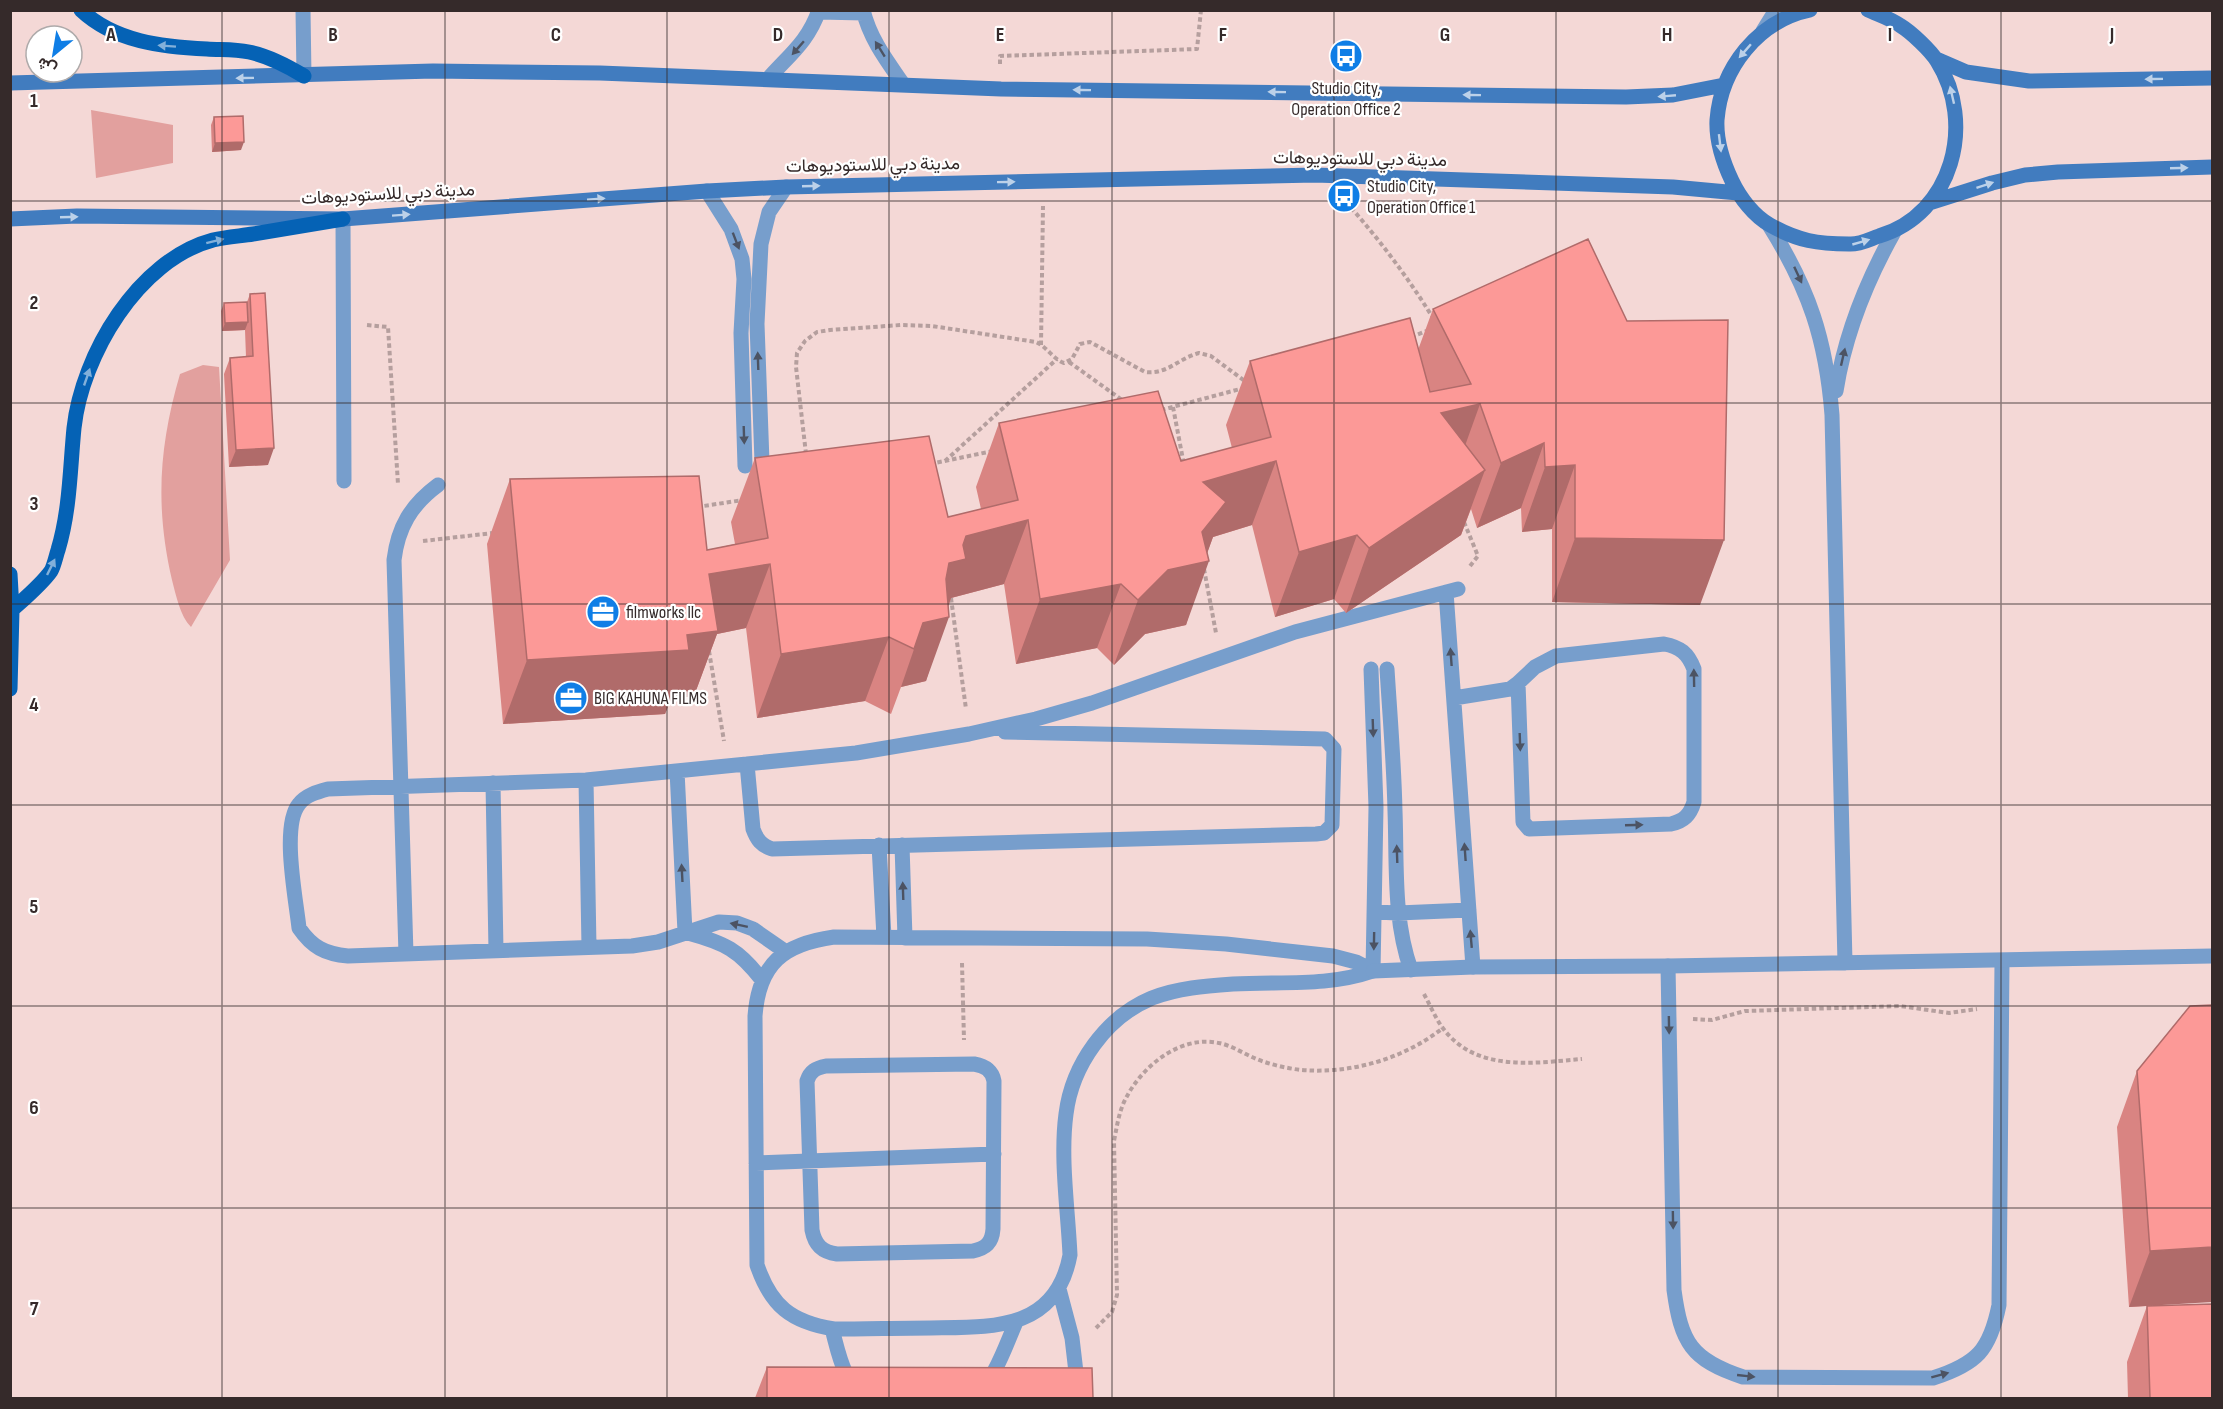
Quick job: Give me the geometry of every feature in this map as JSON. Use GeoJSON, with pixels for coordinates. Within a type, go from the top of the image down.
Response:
{"type":"FeatureCollection","features":[{"type":"Feature","properties":{"kind":"main road"},"geometry":{"type":"LineString","coordinates":[[81,10],[105,27],[128,38],[154,45],[250,52],[269,58],[304,76]]}},
{"type":"Feature","properties":{"kind":"main road"},"geometry":{"type":"LineString","coordinates":[[12,610],[51,571],[68,502],[74,427],[79,399],[99,346],[131,298],[166,262],[212,240],[343,219]]}},
{"type":"Feature","properties":{"kind":"main road"},"geometry":{"type":"LineString","coordinates":[[10,574],[12,610],[10,689]]}},
{"type":"Feature","properties":{"kind":"street"},"geometry":{"type":"LineString","coordinates":[[303,10],[304,76]]}},
{"type":"Feature","properties":{"kind":"street"},"geometry":{"type":"LineString","coordinates":[[1776,10],[1763,31],[1740,56],[1724,85],[1717,121],[1722,159],[1738,193],[1769,225],[1790,259],[1808,296],[1821,334],[1829,374],[1832,415],[1845,963]]}},
{"type":"Feature","properties":{"kind":"street"},"geometry":{"type":"LineString","coordinates":[[1763,31],[1795,14],[1810,10]]}},
{"type":"Feature","properties":{"kind":"street"},"geometry":{"type":"LineString","coordinates":[[1868,10],[1901,25]]}},
{"type":"Feature","properties":{"kind":"street"},"geometry":{"type":"LineString","coordinates":[[1769,225],[1809,242],[1852,245],[1894,232],[1913,219],[1929,203],[1946,177],[1955,148],[1957,117],[1950,86],[1936,59],[1901,25],[1891,10]]}},
{"type":"Feature","properties":{"kind":"street"},"geometry":{"type":"LineString","coordinates":[[768,79],[810,33],[819,11],[863,12],[877,46],[903,84]]}},
{"type":"Feature","properties":{"kind":"street"},"geometry":{"type":"LineString","coordinates":[[1936,59],[1966,72],[2029,81],[2212,78]]}},
{"type":"Feature","properties":{"kind":"street"},"geometry":{"type":"LineString","coordinates":[[10,83],[433,71],[600,73],[1001,88],[1626,97],[1673,95],[1724,85]]}},
{"type":"Feature","properties":{"kind":"street"},"geometry":{"type":"LineString","coordinates":[[1929,203],[2025,175],[2212,167]]}},
{"type":"Feature","properties":{"kind":"street","name":"مدينة دبي للاستوديوهات"},"geometry":{"type":"LineString","coordinates":[[10,219],[77,216],[343,219],[786,187],[1315,175],[1673,187],[1738,193]]}},
{"type":"Feature","properties":{"kind":"street"},"geometry":{"type":"LineString","coordinates":[[762,462],[757,324],[761,244],[769,212],[786,187]]}},
{"type":"Feature","properties":{"kind":"street"},"geometry":{"type":"LineString","coordinates":[[707,191],[731,229],[742,259],[744,279],[741,333],[745,466]]}},
{"type":"Feature","properties":{"kind":"street"},"geometry":{"type":"LineString","coordinates":[[343,219],[344,481]]}},
{"type":"Feature","properties":{"kind":"street"},"geometry":{"type":"LineString","coordinates":[[1832,415],[1847,339],[1859,302],[1894,232]]}},
{"type":"Feature","properties":{"kind":"street"},"geometry":{"type":"LineString","coordinates":[[406,954],[394,560],[401,527],[410,511],[423,496],[438,485]]}},
{"type":"Feature","properties":{"kind":"street"},"geometry":{"type":"LineString","coordinates":[[786,952],[753,929],[737,922],[719,922],[658,942],[632,946],[406,954],[332,954],[318,949],[307,940],[300,928],[290,834],[291,818],[299,803],[312,793],[328,789],[586,780],[856,753],[974,733],[1092,703],[1295,632],[1452,591],[1454,698],[1473,967]]}},
{"type":"Feature","properties":{"kind":"street"},"geometry":{"type":"LineString","coordinates":[[1454,698],[1500,692],[1518,683],[1534,667],[1568,654],[1664,644],[1683,651],[1690,658],[1694,669],[1694,802],[1687,817],[1671,824],[1533,830],[1525,826],[1523,822],[1518,683]]}},
{"type":"Feature","properties":{"kind":"street"},"geometry":{"type":"LineString","coordinates":[[1371,669],[1376,807],[1373,971]]}},
{"type":"Feature","properties":{"kind":"street"},"geometry":{"type":"LineString","coordinates":[[1387,669],[1398,913],[1400,932],[1411,970]]}},
{"type":"Feature","properties":{"kind":"street"},"geometry":{"type":"LineString","coordinates":[[747,764],[753,829],[756,838],[763,845],[772,849],[1316,834],[1324,833],[1332,825],[1334,749],[1325,739],[974,733]]}},
{"type":"Feature","properties":{"kind":"street"},"geometry":{"type":"LineString","coordinates":[[677,771],[685,932]]}},
{"type":"Feature","properties":{"kind":"street"},"geometry":{"type":"LineString","coordinates":[[586,780],[589,947]]}},
{"type":"Feature","properties":{"kind":"street"},"geometry":{"type":"LineString","coordinates":[[493,783],[496,951]]}},
{"type":"Feature","properties":{"kind":"street"},"geometry":{"type":"LineString","coordinates":[[879,845],[884,937]]}},
{"type":"Feature","properties":{"kind":"street"},"geometry":{"type":"LineString","coordinates":[[902,845],[905,938]]}},
{"type":"Feature","properties":{"kind":"street"},"geometry":{"type":"LineString","coordinates":[[1375,912],[1469,910]]}},
{"type":"Feature","properties":{"kind":"street"},"geometry":{"type":"LineString","coordinates":[[685,932],[719,942],[732,949],[741,955],[762,980]]}},
{"type":"Feature","properties":{"kind":"street"},"geometry":{"type":"LineString","coordinates":[[1373,971],[1356,962],[1334,956],[1147,939],[834,937],[809,941],[786,952],[772,965],[762,980],[755,1016],[757,1265],[764,1285],[776,1303],[793,1317],[813,1326],[832,1329],[989,1327],[1016,1322],[1041,1308],[1059,1289],[1067,1272],[1070,1255],[1064,1142],[1066,1113],[1073,1084],[1086,1057],[1103,1033],[1125,1013],[1151,999],[1179,990],[1245,983],[1331,981],[1373,971],[1473,967],[1668,966],[2212,956]]}},
{"type":"Feature","properties":{"kind":"street"},"geometry":{"type":"LineString","coordinates":[[1668,966],[1674,1290],[1683,1336],[1698,1355],[1719,1369],[1743,1377],[1933,1378],[1959,1370],[1980,1354],[1994,1331],[1999,1305],[2002,961]]}},
{"type":"Feature","properties":{"kind":"street"},"geometry":{"type":"LineString","coordinates":[[965,1064],[986,1067],[993,1076],[994,1154],[992,1238],[988,1245],[974,1251],[837,1254],[823,1250],[817,1244],[812,1230],[807,1081],[813,1070],[826,1066],[965,1064]]}},
{"type":"Feature","properties":{"kind":"street"},"geometry":{"type":"LineString","coordinates":[[756,1163],[994,1154]]}},
{"type":"Feature","properties":{"kind":"street"},"geometry":{"type":"LineString","coordinates":[[1059,1289],[1072,1338],[1079,1398]]}},
{"type":"Feature","properties":{"kind":"street"},"geometry":{"type":"LineString","coordinates":[[973,1398],[984,1388],[991,1376],[1016,1322]]}},
{"type":"Feature","properties":{"kind":"street"},"geometry":{"type":"LineString","coordinates":[[832,1329],[843,1368],[855,1387],[869,1398]]}},
{"type":"Feature","properties":{"kind":"path"},"geometry":{"type":"LineString","coordinates":[[1001,88],[1000,56],[1197,49],[1201,10]]}},
{"type":"Feature","properties":{"kind":"path"},"geometry":{"type":"LineString","coordinates":[[1315,175],[1343,199],[1378,238],[1410,282],[1438,327],[1402,340]]}},
{"type":"Feature","properties":{"kind":"path"},"geometry":{"type":"LineString","coordinates":[[1041,345],[1044,181]]}},
{"type":"Feature","properties":{"kind":"path"},"geometry":{"type":"LineString","coordinates":[[344,322],[388,327],[401,527]]}},
{"type":"Feature","properties":{"kind":"path"},"geometry":{"type":"LineString","coordinates":[[806,455],[797,353],[805,341],[817,332],[871,327],[932,326],[1036,342],[1060,362],[1069,362],[1124,401]]}},
{"type":"Feature","properties":{"kind":"path"},"geometry":{"type":"LineString","coordinates":[[1069,362],[1080,344],[1085,342],[1095,344],[1145,372],[1154,373],[1163,371],[1199,353],[1211,356],[1252,386],[1152,412]]}},
{"type":"Feature","properties":{"kind":"path"},"geometry":{"type":"LineString","coordinates":[[945,462],[1057,359]]}},
{"type":"Feature","properties":{"kind":"path"},"geometry":{"type":"LineString","coordinates":[[1173,407],[1185,472]]}},
{"type":"Feature","properties":{"kind":"path"},"geometry":{"type":"LineString","coordinates":[[920,466],[1000,450]]}},
{"type":"Feature","properties":{"kind":"path"},"geometry":{"type":"LineString","coordinates":[[931,464],[932,475]]}},
{"type":"Feature","properties":{"kind":"path"},"geometry":{"type":"LineString","coordinates":[[686,508],[748,499]]}},
{"type":"Feature","properties":{"kind":"path"},"geometry":{"type":"LineString","coordinates":[[1452,591],[1478,556],[1461,514]]}},
{"type":"Feature","properties":{"kind":"path"},"geometry":{"type":"LineString","coordinates":[[396,545],[500,532]]}},
{"type":"Feature","properties":{"kind":"path"},"geometry":{"type":"LineString","coordinates":[[1203,564],[1221,657]]}},
{"type":"Feature","properties":{"kind":"path"},"geometry":{"type":"LineString","coordinates":[[951,598],[974,733]]}},
{"type":"Feature","properties":{"kind":"path"},"geometry":{"type":"LineString","coordinates":[[708,646],[728,766]]}},
{"type":"Feature","properties":{"kind":"path"},"geometry":{"type":"LineString","coordinates":[[961,938],[965,1064]]}},
{"type":"Feature","properties":{"kind":"path"},"geometry":{"type":"LineString","coordinates":[[1411,970],[1443,1028],[1470,1050],[1502,1062],[1518,1065],[1582,1059]]}},
{"type":"Feature","properties":{"kind":"path"},"geometry":{"type":"LineString","coordinates":[[1669,1013],[1700,1020],[1712,1020],[1745,1011],[1899,1006],[1949,1013],[2001,1005]]}},
{"type":"Feature","properties":{"kind":"path"},"geometry":{"type":"LineString","coordinates":[[1072,1338],[1089,1334],[1102,1324],[1112,1312],[1117,1295],[1114,1142],[1118,1119],[1126,1097],[1152,1065],[1180,1046],[1204,1041],[1220,1043],[1273,1065],[1301,1070],[1354,1067],[1378,1062],[1401,1053],[1425,1041],[1443,1028]]}},
{"type":"Feature","properties":{"kind":"shaded area"},"geometry":{"type":"Polygon","coordinates":[[[91,110],[173,125],[173,163],[96,178],[91,110]]]}},
{"type":"Feature","properties":{"kind":"shaded area"},"geometry":{"type":"Polygon","coordinates":[[[203,365],[219,367],[230,560],[191,627],[179,605],[172,580],[163,527],[162,477],[168,426],[180,374],[203,365]]]}},
{"type":"Feature","properties":{"kind":"building"},"geometry":{"type":"Polygon","coordinates":[[[243,116],[244,142],[215,143],[214,117],[243,116]]]}},
{"type":"Feature","properties":{"kind":"building"},"geometry":{"type":"Polygon","coordinates":[[[1588,239],[1627,321],[1728,320],[1724,540],[1575,538],[1575,465],[1545,467],[1544,443],[1501,463],[1480,404],[1441,413],[1485,470],[1369,548],[1357,535],[1299,552],[1276,461],[1203,482],[1226,502],[1202,532],[1209,561],[1168,570],[1138,600],[1121,584],[1040,599],[1028,520],[966,536],[963,545],[966,559],[949,563],[946,579],[949,617],[923,623],[914,649],[889,637],[781,654],[770,564],[709,574],[718,631],[687,635],[689,650],[527,660],[510,479],[699,476],[707,550],[768,538],[755,458],[929,436],[948,517],[1018,500],[999,423],[1158,391],[1181,461],[1271,437],[1250,361],[1410,318],[1430,392],[1471,384],[1433,309],[1588,239]]]}},
{"type":"Feature","properties":{"kind":"building"},"geometry":{"type":"Polygon","coordinates":[[[265,293],[274,448],[236,450],[230,358],[253,356],[250,294],[265,293]]]}},
{"type":"Feature","properties":{"kind":"building"},"geometry":{"type":"Polygon","coordinates":[[[247,302],[248,322],[225,323],[224,303],[247,302]]]}},
{"type":"Feature","properties":{"kind":"building"},"geometry":{"type":"Polygon","coordinates":[[[2212,1005],[2212,1247],[2150,1251],[2137,1071],[2190,1006],[2212,1005]]]}},
{"type":"Feature","properties":{"kind":"building"},"geometry":{"type":"Polygon","coordinates":[[[2212,1304],[2212,1398],[2150,1398],[2147,1306],[2212,1304]]]}},
{"type":"Feature","properties":{"kind":"building"},"geometry":{"type":"Polygon","coordinates":[[[767,1367],[1092,1368],[1093,1398],[767,1398],[767,1367]]]}},
{"type":"Feature","properties":{"kind":"place","name":"Studio City, Operation Office 2"},"geometry":{"type":"Point","coordinates":[1346,56]}},
{"type":"Feature","properties":{"kind":"place","name":"Studio City, Operation Office 1"},"geometry":{"type":"Point","coordinates":[1344,196]}},
{"type":"Feature","properties":{"kind":"place","name":"filmworks llc"},"geometry":{"type":"Point","coordinates":[603,612]}},
{"type":"Feature","properties":{"kind":"place","name":"BIG KAHUNA FILMS"},"geometry":{"type":"Point","coordinates":[571,698]}}]}
